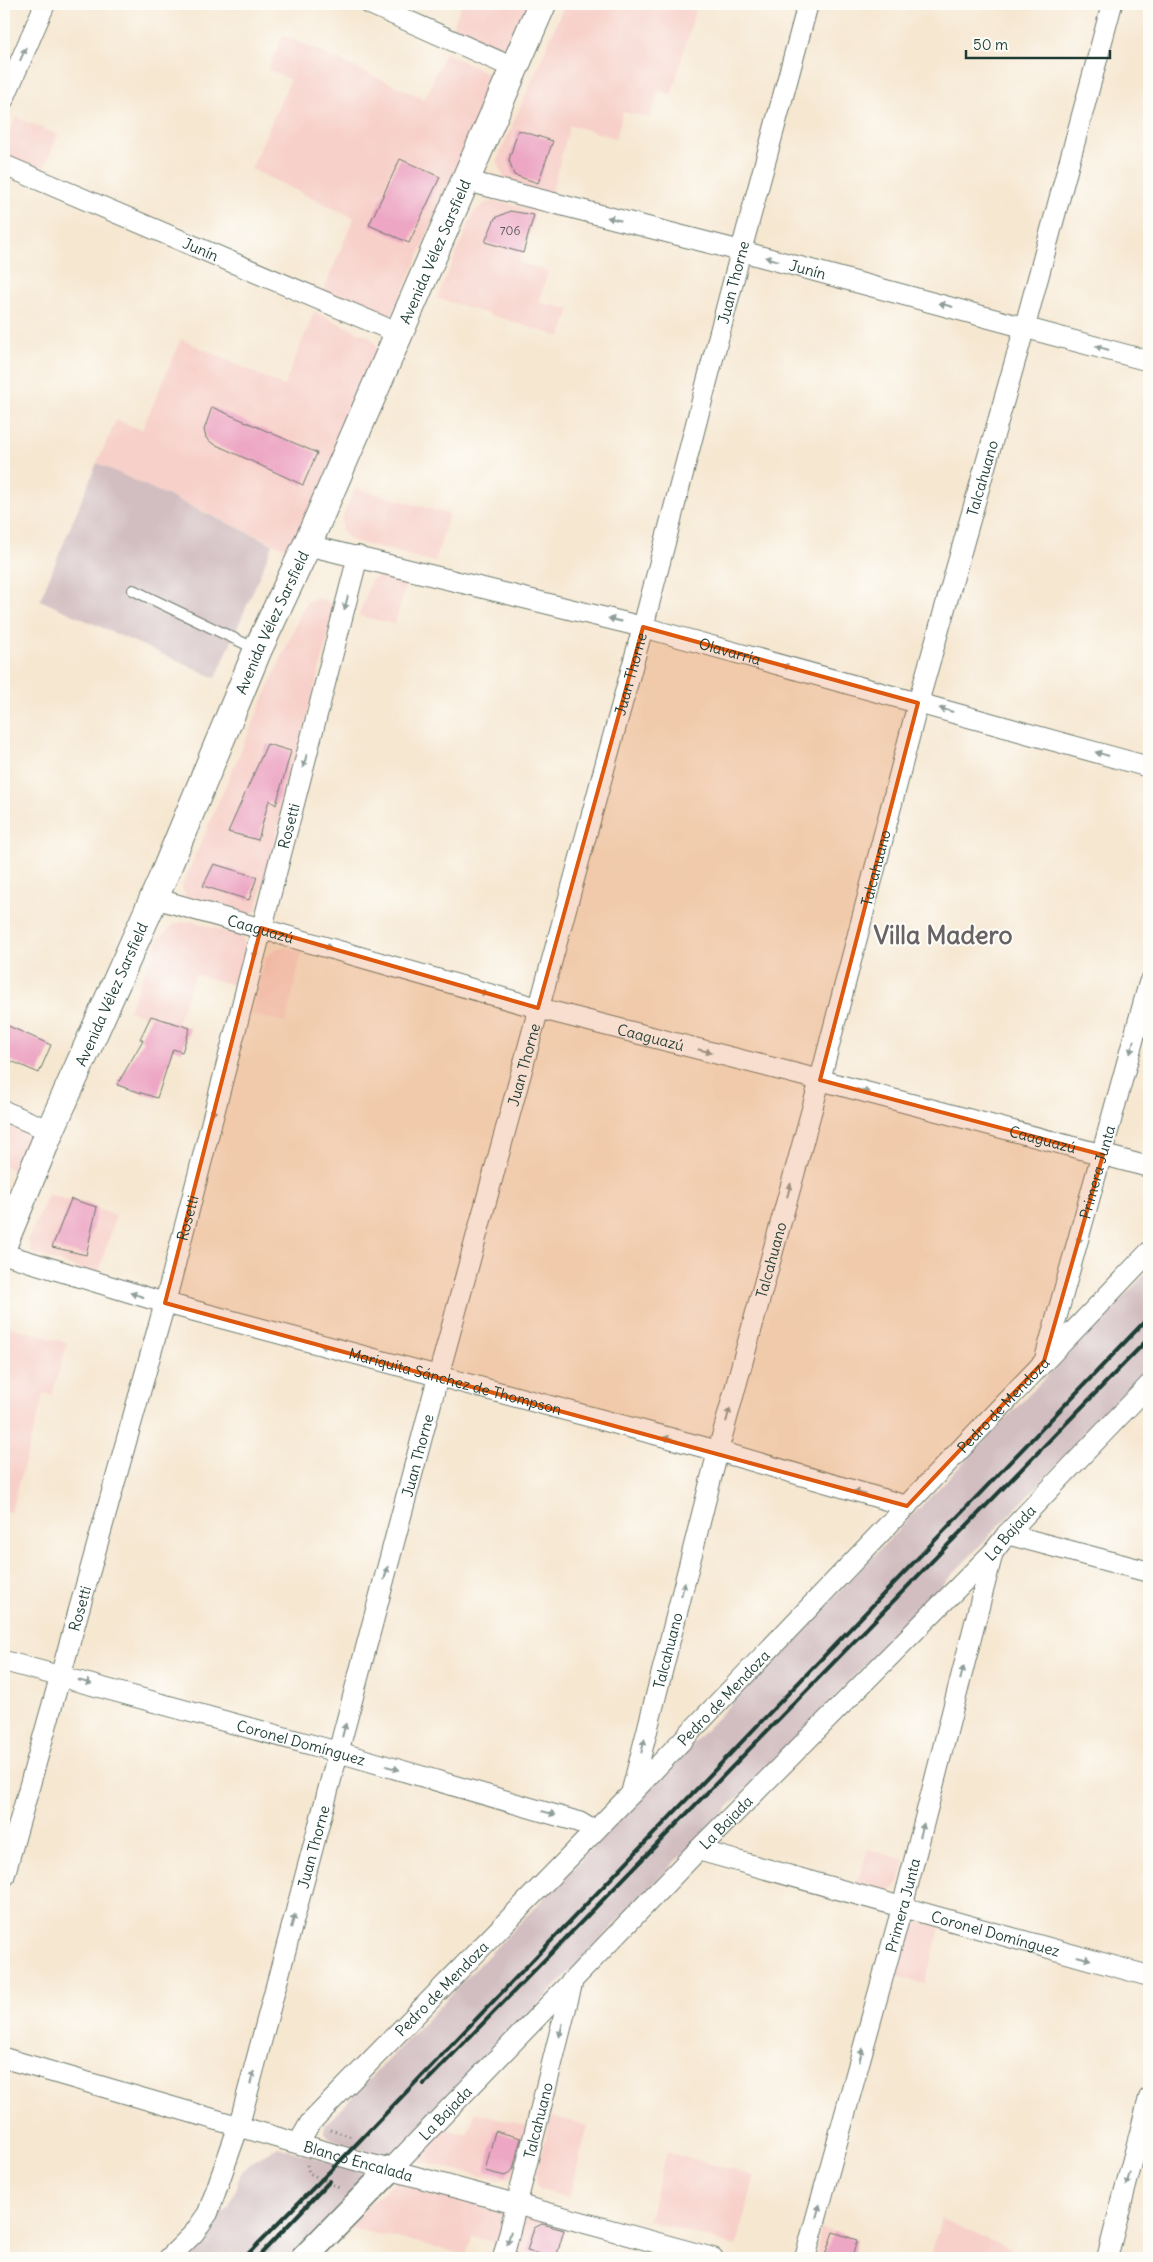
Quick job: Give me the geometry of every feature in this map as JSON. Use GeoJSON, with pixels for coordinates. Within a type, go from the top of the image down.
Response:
{"type":"FeatureCollection","features":[{"type":"Feature","properties":{"kind":"main road","name":"Avenida Vélez Sarsfield"},"geometry":{"type":"LineString","coordinates":[[4,1242],[50,1130],[154,898],[258,650],[307,545],[398,334],[467,181],[542,4]]}},
{"type":"Feature","properties":{"kind":"street"},"geometry":{"type":"LineString","coordinates":[[4,99],[45,4]]}},
{"type":"Feature","properties":{"kind":"street"},"geometry":{"type":"LineString","coordinates":[[370,4],[514,68]]}},
{"type":"Feature","properties":{"kind":"street","name":"Juan Thorne"},"geometry":{"type":"LineString","coordinates":[[240,2125],[438,1377],[643,627],[740,251],[808,4]]}},
{"type":"Feature","properties":{"kind":"street","name":"Talcahuano"},"geometry":{"type":"LineString","coordinates":[[631,1794],[718,1452],[820,1080],[918,703],[1025,326],[1112,4]]}},
{"type":"Feature","properties":{"kind":"street","name":"Junín"},"geometry":{"type":"LineString","coordinates":[[4,165],[398,334]]}},
{"type":"Feature","properties":{"kind":"street","name":"Junín"},"geometry":{"type":"LineString","coordinates":[[467,181],[1025,326],[1149,361]]}},
{"type":"Feature","properties":{"kind":"street","name":"Olavarría"},"geometry":{"type":"LineString","coordinates":[[307,545],[643,627],[1149,767]]}},
{"type":"Feature","properties":{"kind":"street","name":"Rosetti"},"geometry":{"type":"LineString","coordinates":[[4,1877],[165,1303],[358,556]]}},
{"type":"Feature","properties":{"kind":"street","name":"Caaguazú"},"geometry":{"type":"LineString","coordinates":[[154,898],[538,1008],[1149,1167]]}},
{"type":"Feature","properties":{"kind":"street","name":"Primera Junta"},"geometry":{"type":"LineString","coordinates":[[1044,1361],[1103,1155],[1149,983]]}},
{"type":"Feature","properties":{"kind":"street"},"geometry":{"type":"LineString","coordinates":[[4,1111],[50,1130]]}},
{"type":"Feature","properties":{"kind":"street","name":"Pedro de Mendoza"},"geometry":{"type":"LineString","coordinates":[[299,2142],[310,2123],[631,1794],[1149,1252]]}},
{"type":"Feature","properties":{"kind":"street","name":"Mariquita Sánchez de Thompson"},"geometry":{"type":"LineString","coordinates":[[4,1254],[165,1303],[718,1452],[907,1506]]}},
{"type":"Feature","properties":{"kind":"street","name":"La Bajada"},"geometry":{"type":"LineString","coordinates":[[304,2258],[698,1850],[994,1551],[1006,1534],[1149,1385]]}},
{"type":"Feature","properties":{"kind":"street"},"geometry":{"type":"LineString","coordinates":[[1006,1534],[1149,1572]]}},
{"type":"Feature","properties":{"kind":"street","name":"Primera Junta"},"geometry":{"type":"LineString","coordinates":[[806,2258],[902,1908],[994,1551]]}},
{"type":"Feature","properties":{"kind":"street","name":"Coronel Domínguez"},"geometry":{"type":"LineString","coordinates":[[4,1661],[338,1752],[579,1822],[594,1831]]}},
{"type":"Feature","properties":{"kind":"street","name":"Coronel Domínguez"},"geometry":{"type":"LineString","coordinates":[[698,1850],[1149,1976]]}},
{"type":"Feature","properties":{"kind":"street","name":"Talcahuano"},"geometry":{"type":"LineString","coordinates":[[503,2258],[572,1982]]}},
{"type":"Feature","properties":{"kind":"street","name":"Blanco Encalada"},"geometry":{"type":"LineString","coordinates":[[4,2058],[391,2169],[714,2258]]}},
{"type":"Feature","properties":{"kind":"street"},"geometry":{"type":"LineString","coordinates":[[1107,2258],[1149,2098]]}},
{"type":"Feature","properties":{"kind":"street"},"geometry":{"type":"LineString","coordinates":[[169,2258],[194,2233],[208,2213],[240,2125]]}},
{"type":"Feature","properties":{"kind":"lane"},"geometry":{"type":"LineString","coordinates":[[133,590],[258,650]]}},
{"type":"Feature","properties":{"kind":"path"},"geometry":{"type":"LineString","coordinates":[[309,2172],[361,2200]]}},
{"type":"Feature","properties":{"kind":"highlighted area"},"geometry":{"type":"Polygon","coordinates":[[[643,627],[918,703],[820,1080],[1103,1155],[1044,1361],[907,1506],[165,1303],[261,928],[538,1008],[643,627]]]}},
{"type":"Feature","properties":{"kind":"shaded area"},"geometry":{"type":"Polygon","coordinates":[[[462,4],[530,4],[508,50],[502,54],[450,33],[462,4]]]}},
{"type":"Feature","properties":{"kind":"shaded area"},"geometry":{"type":"Polygon","coordinates":[[[565,4],[697,4],[672,94],[658,91],[650,118],[623,112],[616,138],[570,125],[551,194],[517,186],[506,180],[497,160],[565,4]]]}},
{"type":"Feature","properties":{"kind":"shaded area"},"geometry":{"type":"Polygon","coordinates":[[[283,35],[425,99],[445,53],[484,71],[493,79],[495,85],[393,313],[385,319],[322,294],[354,218],[251,169],[290,80],[268,69],[283,35]]]}},
{"type":"Feature","properties":{"kind":"shaded area"},"geometry":{"type":"Polygon","coordinates":[[[16,117],[58,135],[42,173],[7,157],[5,151],[6,140],[16,117]]]}},
{"type":"Feature","properties":{"kind":"shaded area"},"geometry":{"type":"Polygon","coordinates":[[[494,201],[535,209],[519,263],[548,271],[539,302],[570,309],[561,337],[437,298],[474,212],[486,203],[494,201]]]}},
{"type":"Feature","properties":{"kind":"shaded area"},"geometry":{"type":"Polygon","coordinates":[[[314,312],[370,337],[378,351],[295,553],[97,463],[116,420],[142,430],[181,339],[284,386],[314,312]]]}},
{"type":"Feature","properties":{"kind":"shaded area"},"geometry":{"type":"Polygon","coordinates":[[[97,463],[273,544],[216,678],[40,600],[97,463]]]}},
{"type":"Feature","properties":{"kind":"shaded area"},"geometry":{"type":"Polygon","coordinates":[[[355,488],[449,514],[435,562],[352,541],[346,536],[342,531],[341,521],[355,488]]]}},
{"type":"Feature","properties":{"kind":"shaded area"},"geometry":{"type":"Polygon","coordinates":[[[383,573],[408,577],[395,624],[359,616],[371,580],[383,573]]]}},
{"type":"Feature","properties":{"kind":"shaded area"},"geometry":{"type":"Polygon","coordinates":[[[318,598],[336,607],[256,911],[243,915],[185,897],[182,886],[304,606],[308,601],[318,598]]]}},
{"type":"Feature","properties":{"kind":"shaded area"},"geometry":{"type":"Polygon","coordinates":[[[192,921],[242,937],[246,948],[236,986],[195,974],[176,1026],[128,1011],[160,937],[174,924],[192,921]]]}},
{"type":"Feature","properties":{"kind":"shaded area"},"geometry":{"type":"Polygon","coordinates":[[[285,947],[302,952],[286,1022],[251,1015],[265,958],[277,948],[285,947]]]}},
{"type":"Feature","properties":{"kind":"shaded area"},"geometry":{"type":"Polygon","coordinates":[[[4,1123],[26,1132],[33,1144],[22,1174],[4,1166],[4,1123]]]}},
{"type":"Feature","properties":{"kind":"shaded area"},"geometry":{"type":"Polygon","coordinates":[[[48,1194],[116,1215],[98,1275],[32,1253],[28,1240],[48,1194]]]}},
{"type":"Feature","properties":{"kind":"shaded area"},"geometry":{"type":"Polygon","coordinates":[[[1149,1270],[1149,1370],[393,2155],[387,2157],[378,2155],[330,2138],[324,2134],[325,2125],[1149,1270]]]}},
{"type":"Feature","properties":{"kind":"shaded area"},"geometry":{"type":"Polygon","coordinates":[[[4,1325],[67,1343],[52,1395],[44,1393],[11,1512],[4,1510],[4,1325]]]}},
{"type":"Feature","properties":{"kind":"shaded area"},"geometry":{"type":"Polygon","coordinates":[[[868,1849],[905,1860],[899,1882],[893,1889],[886,1892],[857,1883],[868,1849]]]}},
{"type":"Feature","properties":{"kind":"shaded area"},"geometry":{"type":"Polygon","coordinates":[[[911,1920],[940,1927],[925,1984],[889,1974],[906,1923],[911,1920]]]}},
{"type":"Feature","properties":{"kind":"shaded area"},"geometry":{"type":"Polygon","coordinates":[[[475,2112],[532,2127],[516,2174],[510,2178],[498,2180],[413,2159],[439,2127],[467,2135],[475,2112]]]}},
{"type":"Feature","properties":{"kind":"shaded area"},"geometry":{"type":"Polygon","coordinates":[[[552,2116],[588,2126],[569,2198],[544,2191],[538,2188],[536,2182],[536,2172],[552,2116]]]}},
{"type":"Feature","properties":{"kind":"shaded area"},"geometry":{"type":"Polygon","coordinates":[[[278,2147],[362,2172],[364,2183],[290,2258],[179,2258],[229,2206],[241,2173],[250,2163],[278,2147]]]}},
{"type":"Feature","properties":{"kind":"shaded area"},"geometry":{"type":"Polygon","coordinates":[[[667,2152],[755,2176],[736,2246],[648,2221],[667,2152]]]}},
{"type":"Feature","properties":{"kind":"shaded area"},"geometry":{"type":"Polygon","coordinates":[[[398,2179],[507,2205],[499,2244],[472,2237],[466,2255],[412,2241],[343,2227],[398,2179]]]}},
{"type":"Feature","properties":{"kind":"shaded area"},"geometry":{"type":"Polygon","coordinates":[[[526,2214],[567,2219],[556,2258],[511,2258],[522,2218],[526,2214]]]}},
{"type":"Feature","properties":{"kind":"shaded area"},"geometry":{"type":"Polygon","coordinates":[[[941,2219],[1033,2258],[930,2258],[941,2219]]]}},
{"type":"Feature","properties":{"kind":"shaded area"},"geometry":{"type":"Polygon","coordinates":[[[821,2228],[857,2240],[852,2258],[815,2258],[821,2228]]]}},
{"type":"Feature","properties":{"kind":"building"},"geometry":{"type":"Polygon","coordinates":[[[518,130],[553,141],[538,183],[514,175],[509,160],[518,130]]]}},
{"type":"Feature","properties":{"kind":"building"},"geometry":{"type":"Polygon","coordinates":[[[400,159],[440,177],[409,243],[369,225],[400,159]]]}},
{"type":"Feature","properties":{"kind":"building"},"geometry":{"type":"Polygon","coordinates":[[[510,211],[534,215],[523,253],[485,242],[495,218],[510,211]]]}},
{"type":"Feature","properties":{"kind":"building"},"geometry":{"type":"Polygon","coordinates":[[[212,407],[317,453],[303,485],[212,443],[206,438],[204,430],[212,407]]]}},
{"type":"Feature","properties":{"kind":"building"},"geometry":{"type":"Polygon","coordinates":[[[267,744],[291,751],[276,805],[269,800],[258,840],[228,832],[267,744]]]}},
{"type":"Feature","properties":{"kind":"building"},"geometry":{"type":"Polygon","coordinates":[[[214,864],[257,877],[249,900],[203,886],[214,864]]]}},
{"type":"Feature","properties":{"kind":"building"},"geometry":{"type":"Polygon","coordinates":[[[151,1016],[190,1028],[182,1052],[173,1049],[157,1098],[117,1085],[143,1040],[140,1039],[151,1016]]]}},
{"type":"Feature","properties":{"kind":"building"},"geometry":{"type":"Polygon","coordinates":[[[4,1024],[51,1045],[39,1073],[4,1058],[4,1024]]]}},
{"type":"Feature","properties":{"kind":"building"},"geometry":{"type":"Polygon","coordinates":[[[71,1199],[97,1207],[86,1255],[52,1247],[71,1199]]]}},
{"type":"Feature","properties":{"kind":"building"},"geometry":{"type":"Polygon","coordinates":[[[495,2131],[521,2138],[513,2169],[505,2176],[485,2171],[495,2131]]]}},
{"type":"Feature","properties":{"kind":"building"},"geometry":{"type":"Polygon","coordinates":[[[542,2224],[564,2230],[556,2258],[527,2251],[534,2228],[542,2224]]]}},
{"type":"Feature","properties":{"kind":"building"},"geometry":{"type":"Polygon","coordinates":[[[833,2232],[857,2240],[852,2258],[824,2258],[833,2232]]]}},
{"type":"Feature","properties":{"kind":"railway"},"geometry":{"type":"LineString","coordinates":[[244,2258],[344,2157],[1149,1317]]}},
{"type":"Feature","properties":{"kind":"railway"},"geometry":{"type":"LineString","coordinates":[[424,2084],[1149,1338]]}},
{"type":"Feature","properties":{"kind":"railway"},"geometry":{"type":"LineString","coordinates":[[257,2258],[330,2181]]}},
{"type":"Feature","properties":{"kind":"district","name":"Villa Madero"},"geometry":{"type":"Point","coordinates":[943,935]}}]}
